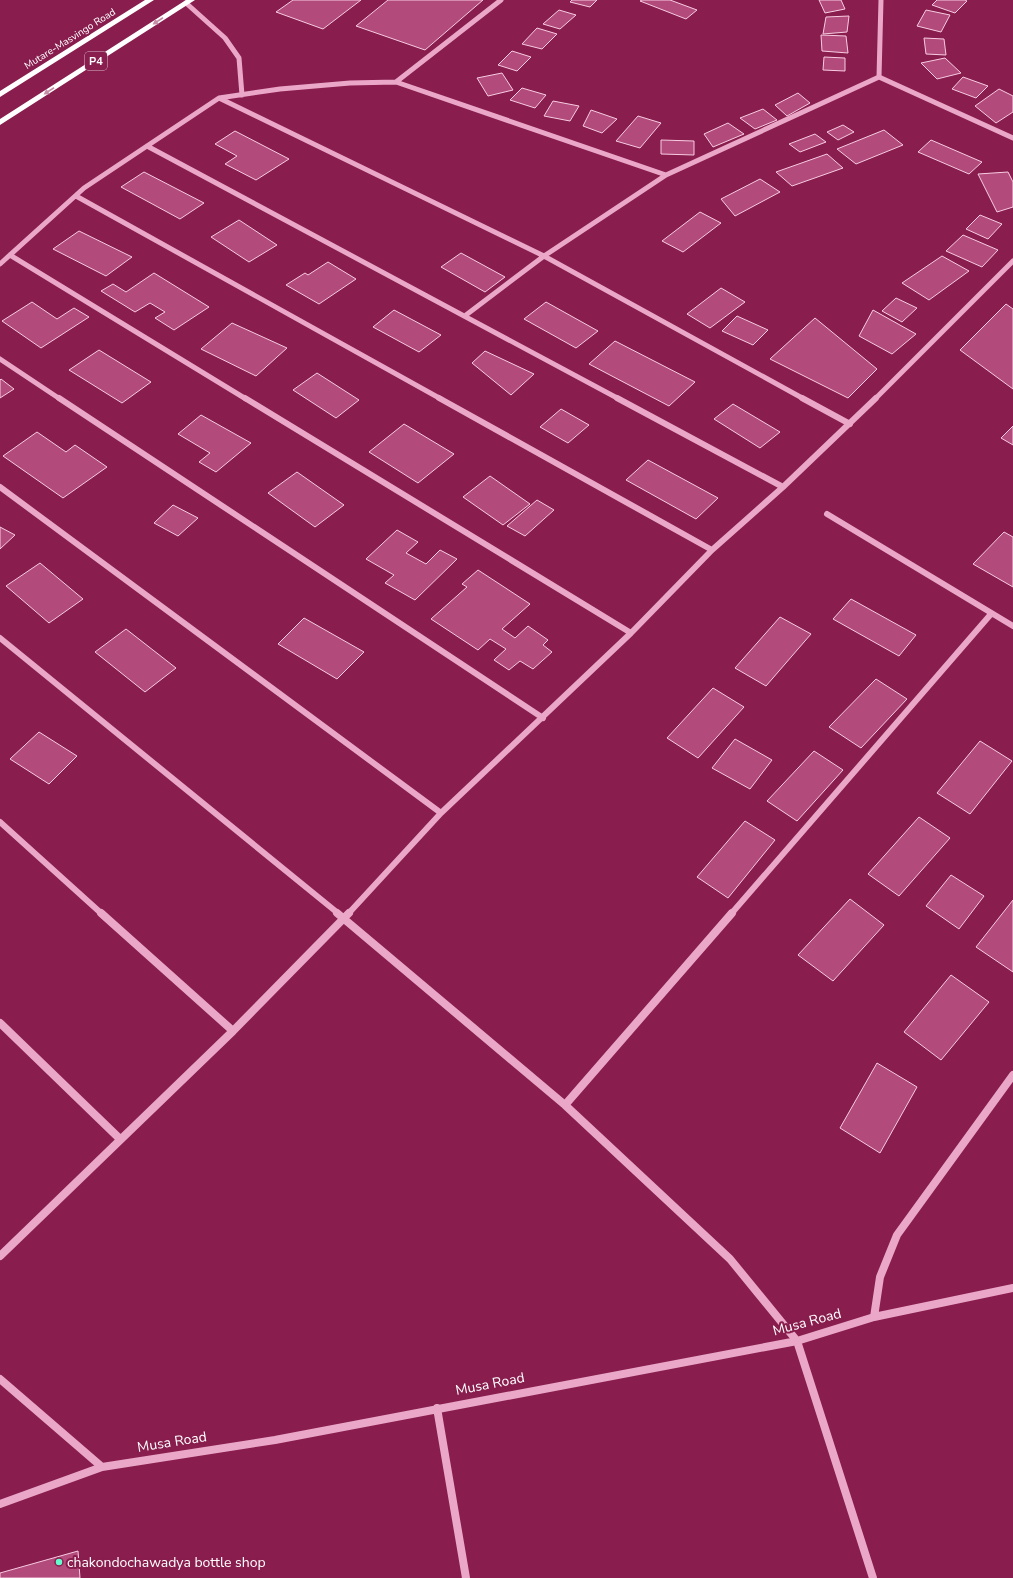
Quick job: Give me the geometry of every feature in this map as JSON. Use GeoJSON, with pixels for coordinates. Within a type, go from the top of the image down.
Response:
{"type":"FeatureCollection","features":[{"type":"Feature","properties":{"kind":"highway","name":"Mutare-Masvingo Road"},"geometry":{"type":"LineString","coordinates":[[0,95],[150,0]]}},
{"type":"Feature","properties":{"kind":"highway","name":"P4"},"geometry":{"type":"LineString","coordinates":[[0,123],[189,2]]}},
{"type":"Feature","properties":{"kind":"street"},"geometry":{"type":"LineString","coordinates":[[396,82],[501,0]]}},
{"type":"Feature","properties":{"kind":"street"},"geometry":{"type":"LineString","coordinates":[[879,77],[881,0]]}},
{"type":"Feature","properties":{"kind":"street"},"geometry":{"type":"LineString","coordinates":[[189,2],[225,38],[239,58],[242,95]]}},
{"type":"Feature","properties":{"kind":"street"},"geometry":{"type":"LineString","coordinates":[[466,316],[544,256],[666,175],[879,77],[1013,138]]}},
{"type":"Feature","properties":{"kind":"street"},"geometry":{"type":"LineString","coordinates":[[0,264],[84,188],[219,98],[280,89],[350,82],[396,82],[666,175]]}},
{"type":"Feature","properties":{"kind":"street"},"geometry":{"type":"LineString","coordinates":[[219,98],[544,256],[850,424]]}},
{"type":"Feature","properties":{"kind":"street"},"geometry":{"type":"LineString","coordinates":[[147,146],[783,486]]}},
{"type":"Feature","properties":{"kind":"street"},"geometry":{"type":"LineString","coordinates":[[76,196],[712,550]]}},
{"type":"Feature","properties":{"kind":"street"},"geometry":{"type":"LineString","coordinates":[[10,255],[631,634]]}},
{"type":"Feature","properties":{"kind":"street"},"geometry":{"type":"LineString","coordinates":[[0,1256],[233,1031],[344,918],[441,814],[631,634],[712,550],[850,424],[1013,261]]}},
{"type":"Feature","properties":{"kind":"street"},"geometry":{"type":"LineString","coordinates":[[0,360],[543,718]]}},
{"type":"Feature","properties":{"kind":"street"},"geometry":{"type":"LineString","coordinates":[[0,487],[441,814]]}},
{"type":"Feature","properties":{"kind":"street"},"geometry":{"type":"LineString","coordinates":[[828,514],[990,614],[1013,626]]}},
{"type":"Feature","properties":{"kind":"street"},"geometry":{"type":"LineString","coordinates":[[565,1105],[990,614]]}},
{"type":"Feature","properties":{"kind":"street"},"geometry":{"type":"LineString","coordinates":[[0,638],[344,918],[565,1105],[730,1259],[796,1341],[873,1578]]}},
{"type":"Feature","properties":{"kind":"street"},"geometry":{"type":"LineString","coordinates":[[0,822],[233,1031]]}},
{"type":"Feature","properties":{"kind":"street"},"geometry":{"type":"LineString","coordinates":[[0,1023],[120,1139]]}},
{"type":"Feature","properties":{"kind":"street"},"geometry":{"type":"LineString","coordinates":[[874,1318],[880,1277],[897,1235],[1013,1075]]}},
{"type":"Feature","properties":{"kind":"street","name":"Musa Road"},"geometry":{"type":"LineString","coordinates":[[0,1504],[102,1467],[275,1440],[796,1341],[874,1318],[1013,1288]]}},
{"type":"Feature","properties":{"kind":"street"},"geometry":{"type":"LineString","coordinates":[[0,1379],[102,1467]]}},
{"type":"Feature","properties":{"kind":"street"},"geometry":{"type":"LineString","coordinates":[[437,1408],[466,1578]]}},
{"type":"Feature","properties":{"kind":"building"},"geometry":{"type":"Polygon","coordinates":[[[293,0],[361,0],[323,29],[276,12],[293,0]]]}},
{"type":"Feature","properties":{"kind":"building"},"geometry":{"type":"Polygon","coordinates":[[[388,0],[483,0],[425,50],[356,26],[388,0]]]}},
{"type":"Feature","properties":{"kind":"building"},"geometry":{"type":"Polygon","coordinates":[[[572,0],[597,0],[590,7],[570,2],[572,0]]]}},
{"type":"Feature","properties":{"kind":"building"},"geometry":{"type":"Polygon","coordinates":[[[670,0],[697,10],[686,19],[640,1],[670,0]]]}},
{"type":"Feature","properties":{"kind":"building"},"geometry":{"type":"Polygon","coordinates":[[[819,0],[841,0],[845,9],[825,13],[819,0]]]}},
{"type":"Feature","properties":{"kind":"building"},"geometry":{"type":"Polygon","coordinates":[[[937,0],[967,1],[955,13],[932,5],[937,0]]]}},
{"type":"Feature","properties":{"kind":"building"},"geometry":{"type":"Polygon","coordinates":[[[559,10],[576,15],[560,29],[543,24],[559,10]]]}},
{"type":"Feature","properties":{"kind":"building"},"geometry":{"type":"Polygon","coordinates":[[[926,10],[950,15],[941,32],[917,26],[926,10]]]}},
{"type":"Feature","properties":{"kind":"building"},"geometry":{"type":"Polygon","coordinates":[[[849,16],[847,32],[823,34],[826,17],[849,16]]]}},
{"type":"Feature","properties":{"kind":"building"},"geometry":{"type":"Polygon","coordinates":[[[537,28],[557,34],[542,49],[522,44],[537,28]]]}},
{"type":"Feature","properties":{"kind":"building"},"geometry":{"type":"Polygon","coordinates":[[[821,35],[846,36],[848,53],[822,51],[821,35]]]}},
{"type":"Feature","properties":{"kind":"building"},"geometry":{"type":"Polygon","coordinates":[[[924,38],[944,39],[946,55],[926,54],[924,38]]]}},
{"type":"Feature","properties":{"kind":"building"},"geometry":{"type":"Polygon","coordinates":[[[512,51],[531,57],[517,71],[498,65],[512,51]]]}},
{"type":"Feature","properties":{"kind":"building"},"geometry":{"type":"Polygon","coordinates":[[[824,57],[845,58],[845,71],[823,70],[824,57]]]}},
{"type":"Feature","properties":{"kind":"building"},"geometry":{"type":"Polygon","coordinates":[[[945,58],[961,73],[937,79],[921,63],[945,58]]]}},
{"type":"Feature","properties":{"kind":"building"},"geometry":{"type":"Polygon","coordinates":[[[502,73],[513,90],[488,96],[477,78],[502,73]]]}},
{"type":"Feature","properties":{"kind":"building"},"geometry":{"type":"Polygon","coordinates":[[[963,77],[988,86],[976,98],[952,89],[963,77]]]}},
{"type":"Feature","properties":{"kind":"building"},"geometry":{"type":"Polygon","coordinates":[[[522,88],[546,95],[535,108],[510,100],[522,88]]]}},
{"type":"Feature","properties":{"kind":"building"},"geometry":{"type":"Polygon","coordinates":[[[999,89],[1013,96],[1013,112],[996,123],[975,106],[999,89]]]}},
{"type":"Feature","properties":{"kind":"building"},"geometry":{"type":"Polygon","coordinates":[[[798,93],[810,103],[787,116],[775,105],[798,93]]]}},
{"type":"Feature","properties":{"kind":"building"},"geometry":{"type":"Polygon","coordinates":[[[553,101],[579,106],[570,121],[544,116],[553,101]]]}},
{"type":"Feature","properties":{"kind":"building"},"geometry":{"type":"Polygon","coordinates":[[[763,109],[777,120],[755,129],[740,118],[763,109]]]}},
{"type":"Feature","properties":{"kind":"building"},"geometry":{"type":"Polygon","coordinates":[[[591,110],[617,119],[602,133],[583,126],[591,110]]]}},
{"type":"Feature","properties":{"kind":"building"},"geometry":{"type":"Polygon","coordinates":[[[638,116],[661,123],[640,148],[616,141],[638,116]]]}},
{"type":"Feature","properties":{"kind":"building"},"geometry":{"type":"Polygon","coordinates":[[[728,123],[744,134],[713,147],[704,134],[728,123]]]}},
{"type":"Feature","properties":{"kind":"building"},"geometry":{"type":"Polygon","coordinates":[[[843,125],[854,132],[838,140],[827,132],[843,125]]]}},
{"type":"Feature","properties":{"kind":"building"},"geometry":{"type":"Polygon","coordinates":[[[884,130],[903,145],[856,164],[837,149],[884,130]]]}},
{"type":"Feature","properties":{"kind":"building"},"geometry":{"type":"Polygon","coordinates":[[[235,131],[289,159],[256,180],[225,164],[237,156],[215,144],[235,131]]]}},
{"type":"Feature","properties":{"kind":"building"},"geometry":{"type":"Polygon","coordinates":[[[815,134],[826,142],[800,152],[789,144],[815,134]]]}},
{"type":"Feature","properties":{"kind":"building"},"geometry":{"type":"Polygon","coordinates":[[[661,140],[694,141],[694,155],[661,154],[661,140]]]}},
{"type":"Feature","properties":{"kind":"building"},"geometry":{"type":"Polygon","coordinates":[[[931,140],[982,162],[969,174],[918,152],[931,140]]]}},
{"type":"Feature","properties":{"kind":"building"},"geometry":{"type":"Polygon","coordinates":[[[827,154],[843,168],[792,186],[776,172],[827,154]]]}},
{"type":"Feature","properties":{"kind":"building"},"geometry":{"type":"Polygon","coordinates":[[[144,172],[204,203],[180,219],[121,187],[144,172]]]}},
{"type":"Feature","properties":{"kind":"building"},"geometry":{"type":"Polygon","coordinates":[[[1008,172],[1013,182],[1013,207],[997,212],[978,174],[1008,172]]]}},
{"type":"Feature","properties":{"kind":"building"},"geometry":{"type":"Polygon","coordinates":[[[760,179],[780,192],[735,216],[721,199],[760,179]]]}},
{"type":"Feature","properties":{"kind":"building"},"geometry":{"type":"Polygon","coordinates":[[[700,212],[721,223],[683,252],[662,241],[700,212]]]}},
{"type":"Feature","properties":{"kind":"building"},"geometry":{"type":"Polygon","coordinates":[[[980,215],[1002,224],[988,239],[966,229],[980,215]]]}},
{"type":"Feature","properties":{"kind":"building"},"geometry":{"type":"Polygon","coordinates":[[[239,220],[277,245],[249,262],[211,237],[239,220]]]}},
{"type":"Feature","properties":{"kind":"building"},"geometry":{"type":"Polygon","coordinates":[[[79,231],[132,257],[106,276],[53,249],[79,231]]]}},
{"type":"Feature","properties":{"kind":"building"},"geometry":{"type":"Polygon","coordinates":[[[963,235],[998,250],[982,267],[946,251],[963,235]]]}},
{"type":"Feature","properties":{"kind":"building"},"geometry":{"type":"Polygon","coordinates":[[[461,253],[505,277],[485,292],[441,267],[461,253]]]}},
{"type":"Feature","properties":{"kind":"building"},"geometry":{"type":"Polygon","coordinates":[[[942,256],[969,271],[929,300],[902,283],[942,256]]]}},
{"type":"Feature","properties":{"kind":"building"},"geometry":{"type":"Polygon","coordinates":[[[328,262],[356,279],[319,304],[286,285],[305,273],[308,275],[328,262]]]}},
{"type":"Feature","properties":{"kind":"building"},"geometry":{"type":"Polygon","coordinates":[[[154,273],[209,307],[174,330],[155,318],[165,312],[150,303],[135,312],[101,291],[113,284],[126,292],[154,273]]]}},
{"type":"Feature","properties":{"kind":"building"},"geometry":{"type":"Polygon","coordinates":[[[721,288],[745,302],[710,328],[687,314],[721,288]]]}},
{"type":"Feature","properties":{"kind":"building"},"geometry":{"type":"Polygon","coordinates":[[[896,298],[917,308],[902,322],[882,311],[896,298]]]}},
{"type":"Feature","properties":{"kind":"building"},"geometry":{"type":"Polygon","coordinates":[[[32,302],[57,319],[74,308],[89,317],[41,348],[2,321],[32,302]]]}},
{"type":"Feature","properties":{"kind":"building"},"geometry":{"type":"Polygon","coordinates":[[[546,302],[598,331],[576,348],[524,319],[546,302]]]}},
{"type":"Feature","properties":{"kind":"building"},"geometry":{"type":"Polygon","coordinates":[[[1006,304],[1013,309],[1013,389],[960,350],[1006,304]]]}},
{"type":"Feature","properties":{"kind":"building"},"geometry":{"type":"Polygon","coordinates":[[[394,310],[441,335],[419,352],[373,327],[394,310]]]}},
{"type":"Feature","properties":{"kind":"building"},"geometry":{"type":"Polygon","coordinates":[[[873,310],[916,334],[892,354],[859,336],[873,310]]]}},
{"type":"Feature","properties":{"kind":"building"},"geometry":{"type":"Polygon","coordinates":[[[737,316],[768,330],[753,345],[722,331],[737,316]]]}},
{"type":"Feature","properties":{"kind":"building"},"geometry":{"type":"Polygon","coordinates":[[[815,318],[877,369],[848,398],[770,359],[815,318]]]}},
{"type":"Feature","properties":{"kind":"building"},"geometry":{"type":"Polygon","coordinates":[[[232,323],[287,348],[256,376],[201,349],[232,323]]]}},
{"type":"Feature","properties":{"kind":"building"},"geometry":{"type":"Polygon","coordinates":[[[615,341],[695,382],[669,406],[589,364],[615,341]]]}},
{"type":"Feature","properties":{"kind":"building"},"geometry":{"type":"Polygon","coordinates":[[[99,350],[151,382],[122,403],[69,370],[99,350]]]}},
{"type":"Feature","properties":{"kind":"building"},"geometry":{"type":"Polygon","coordinates":[[[485,351],[534,374],[511,395],[472,363],[485,351]]]}},
{"type":"Feature","properties":{"kind":"building"},"geometry":{"type":"Polygon","coordinates":[[[317,373],[359,400],[336,418],[293,390],[317,373]]]}},
{"type":"Feature","properties":{"kind":"building"},"geometry":{"type":"Polygon","coordinates":[[[1,379],[14,389],[0,398],[0,380],[1,379]]]}},
{"type":"Feature","properties":{"kind":"building"},"geometry":{"type":"Polygon","coordinates":[[[733,404],[780,432],[760,448],[714,419],[733,404]]]}},
{"type":"Feature","properties":{"kind":"building"},"geometry":{"type":"Polygon","coordinates":[[[561,409],[589,425],[568,443],[540,427],[561,409]]]}},
{"type":"Feature","properties":{"kind":"building"},"geometry":{"type":"Polygon","coordinates":[[[201,415],[251,443],[216,472],[199,462],[210,453],[178,434],[201,415]]]}},
{"type":"Feature","properties":{"kind":"building"},"geometry":{"type":"Polygon","coordinates":[[[404,424],[454,454],[418,483],[369,452],[404,424]]]}},
{"type":"Feature","properties":{"kind":"building"},"geometry":{"type":"Polygon","coordinates":[[[1013,426],[1013,445],[1001,438],[1013,426]]]}},
{"type":"Feature","properties":{"kind":"building"},"geometry":{"type":"Polygon","coordinates":[[[37,432],[66,452],[75,445],[107,467],[63,498],[3,456],[37,432]]]}},
{"type":"Feature","properties":{"kind":"building"},"geometry":{"type":"Polygon","coordinates":[[[648,460],[718,498],[696,519],[626,480],[648,460]]]}},
{"type":"Feature","properties":{"kind":"building"},"geometry":{"type":"Polygon","coordinates":[[[297,472],[344,505],[315,527],[268,493],[297,472]]]}},
{"type":"Feature","properties":{"kind":"building"},"geometry":{"type":"Polygon","coordinates":[[[490,476],[530,504],[503,525],[463,497],[490,476]]]}},
{"type":"Feature","properties":{"kind":"building"},"geometry":{"type":"Polygon","coordinates":[[[537,500],[554,510],[525,536],[507,526],[537,500]]]}},
{"type":"Feature","properties":{"kind":"building"},"geometry":{"type":"Polygon","coordinates":[[[173,505],[198,518],[178,536],[154,523],[173,505]]]}},
{"type":"Feature","properties":{"kind":"building"},"geometry":{"type":"Polygon","coordinates":[[[0,527],[15,535],[0,549],[0,527]]]}},
{"type":"Feature","properties":{"kind":"building"},"geometry":{"type":"Polygon","coordinates":[[[397,530],[418,542],[406,553],[426,564],[440,550],[457,559],[415,600],[385,583],[394,575],[366,559],[397,530]]]}},
{"type":"Feature","properties":{"kind":"building"},"geometry":{"type":"Polygon","coordinates":[[[1004,532],[1013,537],[1013,587],[973,564],[1004,532]]]}},
{"type":"Feature","properties":{"kind":"building"},"geometry":{"type":"Polygon","coordinates":[[[40,563],[83,599],[49,623],[6,586],[40,563]]]}},
{"type":"Feature","properties":{"kind":"building"},"geometry":{"type":"Polygon","coordinates":[[[478,570],[530,604],[502,629],[515,638],[528,626],[548,640],[543,645],[552,652],[533,669],[520,661],[509,670],[494,660],[506,649],[490,639],[478,650],[431,619],[467,587],[462,584],[478,570]]]}},
{"type":"Feature","properties":{"kind":"building"},"geometry":{"type":"Polygon","coordinates":[[[851,599],[916,635],[899,656],[833,619],[851,599]]]}},
{"type":"Feature","properties":{"kind":"building"},"geometry":{"type":"Polygon","coordinates":[[[780,617],[811,634],[766,686],[735,668],[780,617]]]}},
{"type":"Feature","properties":{"kind":"building"},"geometry":{"type":"Polygon","coordinates":[[[304,618],[364,652],[337,679],[278,644],[304,618]]]}},
{"type":"Feature","properties":{"kind":"building"},"geometry":{"type":"Polygon","coordinates":[[[126,629],[176,668],[145,692],[95,652],[126,629]]]}},
{"type":"Feature","properties":{"kind":"building"},"geometry":{"type":"Polygon","coordinates":[[[876,679],[907,699],[861,748],[829,727],[876,679]]]}},
{"type":"Feature","properties":{"kind":"building"},"geometry":{"type":"Polygon","coordinates":[[[713,688],[744,707],[698,758],[667,738],[713,688]]]}},
{"type":"Feature","properties":{"kind":"building"},"geometry":{"type":"Polygon","coordinates":[[[39,732],[77,756],[49,784],[10,759],[39,732]]]}},
{"type":"Feature","properties":{"kind":"building"},"geometry":{"type":"Polygon","coordinates":[[[735,739],[772,760],[750,789],[712,768],[735,739]]]}},
{"type":"Feature","properties":{"kind":"building"},"geometry":{"type":"Polygon","coordinates":[[[980,741],[1012,761],[970,814],[937,793],[980,741]]]}},
{"type":"Feature","properties":{"kind":"building"},"geometry":{"type":"Polygon","coordinates":[[[814,751],[843,770],[797,821],[767,801],[814,751]]]}},
{"type":"Feature","properties":{"kind":"building"},"geometry":{"type":"Polygon","coordinates":[[[919,817],[950,838],[899,896],[868,874],[919,817]]]}},
{"type":"Feature","properties":{"kind":"building"},"geometry":{"type":"Polygon","coordinates":[[[745,821],[775,840],[728,898],[697,877],[745,821]]]}},
{"type":"Feature","properties":{"kind":"building"},"geometry":{"type":"Polygon","coordinates":[[[951,875],[984,896],[959,929],[926,906],[951,875]]]}},
{"type":"Feature","properties":{"kind":"building"},"geometry":{"type":"Polygon","coordinates":[[[850,899],[884,925],[833,981],[798,955],[850,899]]]}},
{"type":"Feature","properties":{"kind":"building"},"geometry":{"type":"Polygon","coordinates":[[[1013,900],[1013,972],[976,947],[1013,900]]]}},
{"type":"Feature","properties":{"kind":"building"},"geometry":{"type":"Polygon","coordinates":[[[951,975],[989,1002],[941,1060],[904,1032],[951,975]]]}},
{"type":"Feature","properties":{"kind":"building"},"geometry":{"type":"Polygon","coordinates":[[[877,1063],[917,1087],[880,1153],[840,1128],[877,1063]]]}},
{"type":"Feature","properties":{"kind":"building","name":"chakondochawadya bottle shop"},"geometry":{"type":"Polygon","coordinates":[[[78,1551],[80,1578],[0,1578],[0,1573],[78,1551]]]}},
{"type":"Feature","properties":{"kind":"place","name":"chakondochawadya bottle shop"},"geometry":{"type":"Point","coordinates":[59,1562]}}]}
